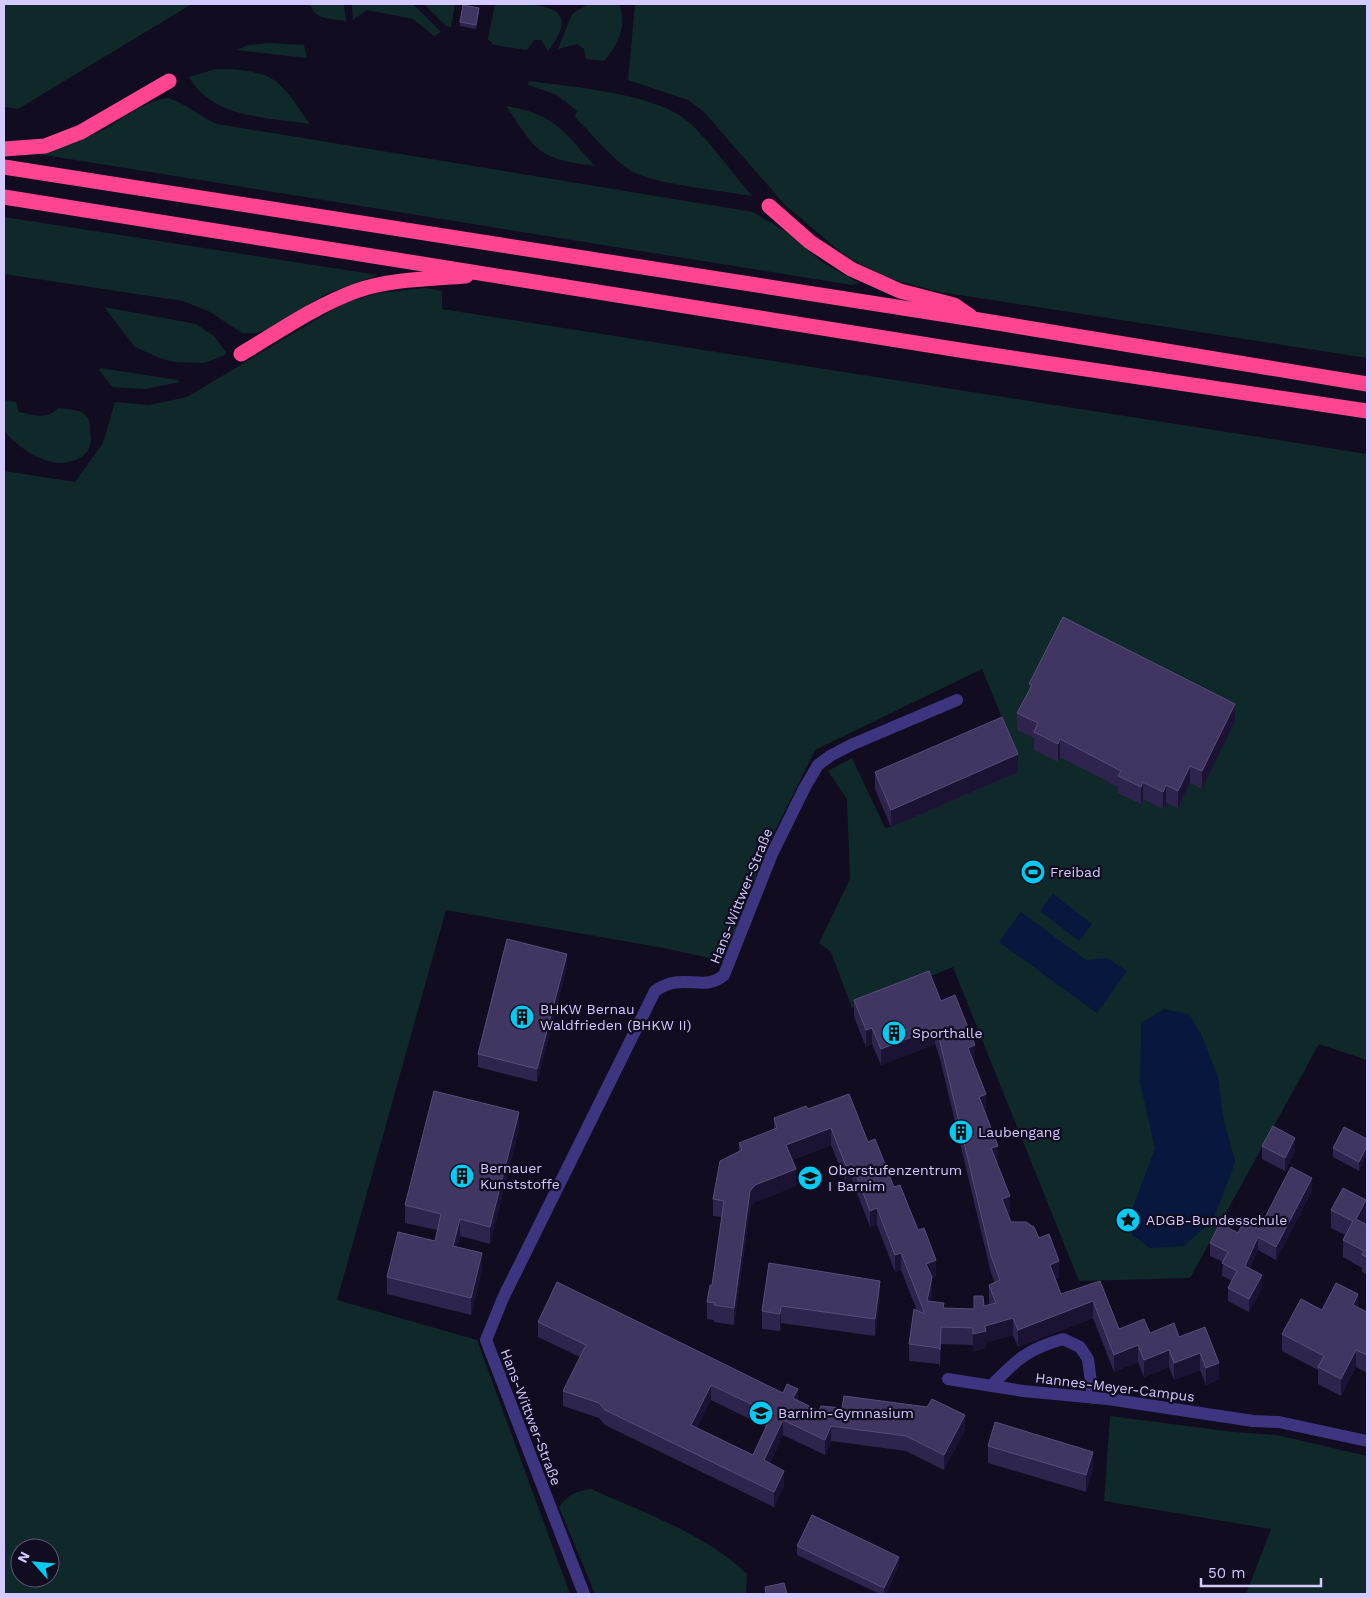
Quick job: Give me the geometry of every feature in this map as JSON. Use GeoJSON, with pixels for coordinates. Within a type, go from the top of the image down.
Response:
{"type":"FeatureCollection","features":[{"type":"Feature","properties":{"kind":"highway"},"geometry":{"type":"LineString","coordinates":[[4,149],[45,146],[81,132],[169,81]]}},
{"type":"Feature","properties":{"kind":"highway"},"geometry":{"type":"LineString","coordinates":[[4,167],[973,319],[1367,384]]}},
{"type":"Feature","properties":{"kind":"highway"},"geometry":{"type":"LineString","coordinates":[[4,197],[972,352],[1367,411]]}},
{"type":"Feature","properties":{"kind":"highway"},"geometry":{"type":"LineString","coordinates":[[769,206],[810,242],[851,269],[900,291],[954,305],[973,319]]}},
{"type":"Feature","properties":{"kind":"highway"},"geometry":{"type":"LineString","coordinates":[[241,354],[322,306],[357,291],[396,282],[492,274]]}},
{"type":"Feature","properties":{"kind":"street","name":"Hans-Wittwer-Straße"},"geometry":{"type":"LineString","coordinates":[[584,1594],[486,1340],[499,1307],[656,991],[673,981],[709,983],[717,981],[724,975],[772,854],[818,765],[851,745],[958,700]]}},
{"type":"Feature","properties":{"kind":"street"},"geometry":{"type":"LineString","coordinates":[[992,1385],[1024,1354],[1041,1345],[1063,1339],[1080,1347],[1088,1359],[1093,1398]]}},
{"type":"Feature","properties":{"kind":"street","name":"Hannes-Meyer-Campus"},"geometry":{"type":"LineString","coordinates":[[948,1379],[1023,1391],[1093,1398],[1253,1421],[1279,1422],[1367,1441]]}},
{"type":"Feature","properties":{"kind":"green space"},"geometry":{"type":"Polygon","coordinates":[[[4,4],[192,4],[18,109],[4,107],[4,4]]]}},
{"type":"Feature","properties":{"kind":"green space"},"geometry":{"type":"Polygon","coordinates":[[[310,4],[344,4],[346,21],[320,16],[315,13],[310,4]]]}},
{"type":"Feature","properties":{"kind":"green space"},"geometry":{"type":"Polygon","coordinates":[[[352,4],[413,4],[441,32],[434,36],[413,19],[367,10],[353,20],[352,4]]]}},
{"type":"Feature","properties":{"kind":"green space"},"geometry":{"type":"Polygon","coordinates":[[[424,4],[455,4],[451,27],[446,26],[424,4]]]}},
{"type":"Feature","properties":{"kind":"green space"},"geometry":{"type":"Polygon","coordinates":[[[495,4],[538,5],[550,8],[558,14],[562,22],[559,34],[548,51],[541,40],[534,40],[527,50],[494,45],[488,39],[495,4]]]}},
{"type":"Feature","properties":{"kind":"green space"},"geometry":{"type":"Polygon","coordinates":[[[588,4],[619,4],[622,12],[620,34],[614,49],[604,61],[586,59],[584,49],[577,44],[558,49],[572,14],[588,4]]]}},
{"type":"Feature","properties":{"kind":"green space"},"geometry":{"type":"Polygon","coordinates":[[[635,4],[1367,4],[1367,358],[940,292],[884,277],[842,253],[785,205],[704,112],[688,100],[628,80],[635,4]]]}},
{"type":"Feature","properties":{"kind":"green space"},"geometry":{"type":"Polygon","coordinates":[[[269,43],[304,45],[307,58],[236,50],[248,45],[269,43]]]}},
{"type":"Feature","properties":{"kind":"green space"},"geometry":{"type":"Polygon","coordinates":[[[216,69],[249,71],[273,79],[288,93],[310,124],[242,114],[212,101],[199,91],[189,77],[216,69]]]}},
{"type":"Feature","properties":{"kind":"green space"},"geometry":{"type":"Polygon","coordinates":[[[529,81],[614,93],[636,98],[675,113],[690,123],[752,196],[655,180],[631,171],[609,153],[575,117],[577,111],[557,95],[528,85],[529,81]]]}},
{"type":"Feature","properties":{"kind":"green space"},"geometry":{"type":"Polygon","coordinates":[[[168,98],[181,103],[217,124],[753,212],[785,231],[822,262],[859,283],[852,285],[38,154],[89,137],[143,106],[168,98]]]}},
{"type":"Feature","properties":{"kind":"green space"},"geometry":{"type":"Polygon","coordinates":[[[506,106],[547,119],[566,134],[595,166],[561,160],[541,151],[525,134],[506,106]]]}},
{"type":"Feature","properties":{"kind":"green space"},"geometry":{"type":"Polygon","coordinates":[[[4,217],[378,275],[328,293],[267,329],[257,333],[242,333],[210,312],[183,301],[4,274],[4,217]]]}},
{"type":"Feature","properties":{"kind":"green space"},"geometry":{"type":"Polygon","coordinates":[[[426,288],[442,291],[442,309],[1367,454],[1367,1060],[1319,1044],[1190,1278],[1079,1281],[953,967],[852,1008],[831,952],[819,943],[850,879],[847,799],[828,771],[852,758],[885,828],[892,827],[1008,732],[982,669],[815,750],[769,843],[723,961],[664,948],[446,910],[337,1300],[477,1340],[570,1594],[4,1594],[4,471],[75,482],[103,443],[115,402],[149,405],[187,397],[344,303],[379,293],[426,288]],[[1224,1122],[1155,1149],[1134,1207],[1235,1162],[1224,1122]]]}},
{"type":"Feature","properties":{"kind":"green space"},"geometry":{"type":"Polygon","coordinates":[[[104,307],[196,324],[214,336],[226,352],[225,355],[204,363],[174,362],[157,357],[135,347],[104,307]]]}},
{"type":"Feature","properties":{"kind":"green space"},"geometry":{"type":"Polygon","coordinates":[[[100,368],[178,380],[180,382],[145,389],[112,387],[99,370],[100,368]]]}},
{"type":"Feature","properties":{"kind":"green space"},"geometry":{"type":"Polygon","coordinates":[[[4,400],[16,402],[19,412],[34,415],[50,414],[58,408],[81,412],[89,421],[91,439],[89,449],[84,455],[71,462],[50,462],[39,458],[20,446],[4,431],[4,400]]]}},
{"type":"Feature","properties":{"kind":"green space"},"geometry":{"type":"Polygon","coordinates":[[[1110,1416],[1234,1432],[1277,1435],[1367,1456],[1367,1594],[1246,1594],[1271,1529],[1104,1501],[1110,1416]]]}},
{"type":"Feature","properties":{"kind":"green space"},"geometry":{"type":"Polygon","coordinates":[[[591,1489],[673,1525],[712,1547],[747,1574],[746,1594],[595,1594],[559,1507],[572,1494],[591,1489]]]}},
{"type":"Feature","properties":{"kind":"water"},"geometry":{"type":"Polygon","coordinates":[[[1053,894],[1092,924],[1079,941],[1040,911],[1053,894]]]}},
{"type":"Feature","properties":{"kind":"water"},"geometry":{"type":"Polygon","coordinates":[[[1021,912],[1086,960],[1107,958],[1127,971],[1097,1013],[999,942],[1021,912]]]}},
{"type":"Feature","properties":{"kind":"water"},"geometry":{"type":"Polygon","coordinates":[[[1164,1009],[1189,1014],[1201,1034],[1218,1077],[1224,1122],[1235,1163],[1213,1220],[1184,1246],[1150,1248],[1132,1235],[1133,1207],[1155,1149],[1140,1082],[1141,1023],[1164,1009]]]}},
{"type":"Feature","properties":{"kind":"building"},"geometry":{"type":"Polygon","coordinates":[[[463,5],[479,8],[476,25],[460,22],[463,5]]]}},
{"type":"Feature","properties":{"kind":"building"},"geometry":{"type":"Polygon","coordinates":[[[1063,617],[1235,704],[1202,771],[1190,766],[1178,791],[1166,785],[1163,792],[1143,782],[1141,787],[1118,776],[1121,771],[1060,739],[1058,744],[1034,732],[1038,723],[1017,713],[1032,685],[1029,684],[1063,617]]]}},
{"type":"Feature","properties":{"kind":"building"},"geometry":{"type":"Polygon","coordinates":[[[1002,717],[1018,754],[891,810],[875,772],[1002,717]]]}},
{"type":"Feature","properties":{"kind":"building","name":"BHKW Bernau Waldfrieden (BHKW II)"},"geometry":{"type":"Polygon","coordinates":[[[507,939],[567,954],[537,1069],[478,1054],[507,939]]]}},
{"type":"Feature","properties":{"kind":"building"},"geometry":{"type":"Polygon","coordinates":[[[929,971],[941,1001],[955,995],[975,1045],[968,1048],[986,1094],[979,1097],[998,1146],[991,1148],[1010,1196],[1002,1199],[1011,1222],[1026,1222],[1034,1227],[1039,1238],[1049,1234],[1059,1261],[1050,1265],[1061,1294],[1100,1281],[1119,1329],[1144,1319],[1150,1333],[1174,1323],[1179,1337],[1205,1327],[1219,1363],[1206,1368],[1200,1353],[1174,1363],[1169,1350],[1144,1360],[1138,1345],[1114,1355],[1093,1301],[1018,1330],[1013,1318],[985,1326],[986,1331],[973,1334],[973,1328],[941,1327],[940,1350],[939,1348],[909,1344],[914,1309],[925,1314],[901,1253],[895,1255],[877,1208],[870,1211],[852,1164],[846,1166],[831,1128],[786,1145],[796,1169],[755,1185],[750,1191],[734,1308],[707,1302],[710,1285],[712,1285],[724,1201],[713,1199],[720,1161],[742,1150],[739,1143],[777,1128],[774,1118],[806,1106],[808,1109],[849,1094],[868,1142],[875,1139],[894,1187],[900,1185],[918,1230],[924,1228],[936,1260],[926,1264],[932,1277],[927,1301],[944,1303],[943,1308],[974,1309],[974,1296],[983,1296],[984,1306],[996,1303],[989,1285],[1000,1280],[991,1256],[940,1042],[935,1028],[881,1049],[872,1028],[866,1030],[854,1000],[929,971]]]}},
{"type":"Feature","properties":{"kind":"building","name":"Bernauer Kunststoffe"},"geometry":{"type":"Polygon","coordinates":[[[434,1091],[519,1112],[490,1227],[460,1219],[453,1246],[482,1253],[471,1298],[387,1277],[398,1232],[435,1241],[441,1214],[405,1205],[434,1091]]]}},
{"type":"Feature","properties":{"kind":"building"},"geometry":{"type":"Polygon","coordinates":[[[1273,1126],[1295,1138],[1285,1158],[1262,1146],[1273,1126]]]}},
{"type":"Feature","properties":{"kind":"building"},"geometry":{"type":"Polygon","coordinates":[[[1344,1127],[1367,1139],[1367,1146],[1359,1162],[1333,1148],[1344,1127]]]}},
{"type":"Feature","properties":{"kind":"building"},"geometry":{"type":"Polygon","coordinates":[[[1291,1167],[1312,1178],[1276,1247],[1258,1237],[1245,1266],[1262,1275],[1249,1299],[1228,1288],[1237,1271],[1222,1263],[1228,1252],[1210,1243],[1220,1223],[1238,1233],[1244,1221],[1259,1229],[1291,1167]]]}},
{"type":"Feature","properties":{"kind":"building"},"geometry":{"type":"Polygon","coordinates":[[[1343,1188],[1366,1200],[1356,1219],[1367,1225],[1367,1257],[1362,1255],[1364,1251],[1343,1240],[1353,1221],[1331,1210],[1343,1188]]]}},
{"type":"Feature","properties":{"kind":"building"},"geometry":{"type":"Polygon","coordinates":[[[769,1263],[880,1281],[875,1319],[781,1306],[780,1314],[762,1311],[769,1263]]]}},
{"type":"Feature","properties":{"kind":"building"},"geometry":{"type":"Polygon","coordinates":[[[557,1282],[783,1393],[787,1384],[798,1389],[793,1398],[819,1411],[821,1406],[842,1408],[844,1396],[927,1407],[932,1399],[965,1415],[944,1455],[906,1436],[831,1426],[825,1440],[783,1420],[764,1460],[784,1471],[774,1492],[605,1410],[599,1403],[563,1391],[586,1345],[538,1322],[557,1282]],[[711,1385],[691,1425],[753,1455],[772,1414],[711,1385]]]}},
{"type":"Feature","properties":{"kind":"building"},"geometry":{"type":"Polygon","coordinates":[[[1336,1283],[1358,1294],[1353,1305],[1367,1312],[1367,1355],[1356,1350],[1341,1379],[1318,1367],[1324,1356],[1282,1334],[1301,1299],[1322,1310],[1336,1283]]]}},
{"type":"Feature","properties":{"kind":"building"},"geometry":{"type":"Polygon","coordinates":[[[995,1422],[1093,1452],[1086,1475],[988,1446],[995,1422]]]}},
{"type":"Feature","properties":{"kind":"building"},"geometry":{"type":"Polygon","coordinates":[[[812,1515],[899,1557],[884,1588],[797,1546],[812,1515]]]}},
{"type":"Feature","properties":{"kind":"building"},"geometry":{"type":"Polygon","coordinates":[[[784,1583],[787,1594],[766,1594],[765,1587],[784,1583]]]}},
{"type":"Feature","properties":{"kind":"place","name":"Freibad"},"geometry":{"type":"Point","coordinates":[1033,872]}},
{"type":"Feature","properties":{"kind":"place","name":"BHKW Bernau Waldfrieden (BHKW II)"},"geometry":{"type":"Point","coordinates":[522,1017]}},
{"type":"Feature","properties":{"kind":"place","name":"Sporthalle"},"geometry":{"type":"Point","coordinates":[894,1033]}},
{"type":"Feature","properties":{"kind":"place","name":"Laubengang"},"geometry":{"type":"Point","coordinates":[961,1132]}},
{"type":"Feature","properties":{"kind":"place","name":"Bernauer Kunststoffe"},"geometry":{"type":"Point","coordinates":[462,1176]}},
{"type":"Feature","properties":{"kind":"place","name":"Oberstufenzentrum I Barnim"},"geometry":{"type":"Point","coordinates":[810,1178]}},
{"type":"Feature","properties":{"kind":"place","name":"ADGB-Bundesschule"},"geometry":{"type":"Point","coordinates":[1128,1220]}},
{"type":"Feature","properties":{"kind":"place","name":"Barnim-Gymnasium"},"geometry":{"type":"Point","coordinates":[761,1413]}}]}
